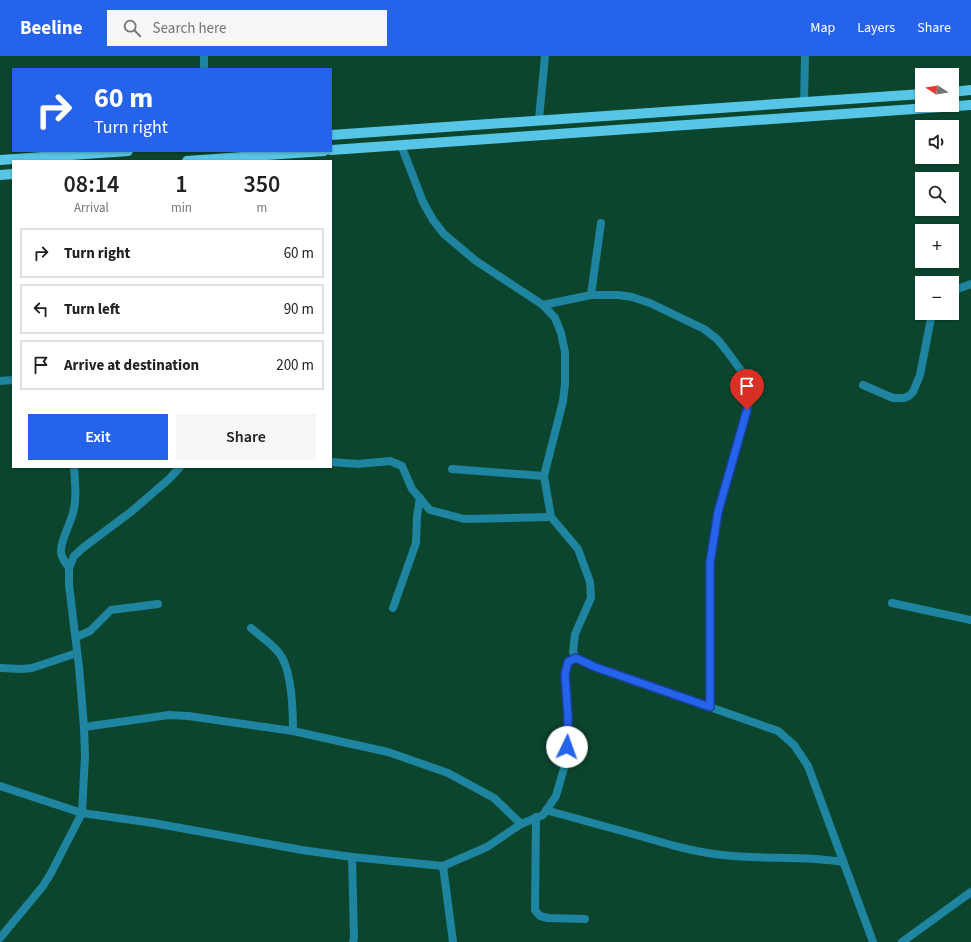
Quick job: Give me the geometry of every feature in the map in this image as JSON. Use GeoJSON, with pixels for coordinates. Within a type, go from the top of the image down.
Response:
{"type":"FeatureCollection","features":[{"type":"Feature","properties":{"kind":"main road"},"geometry":{"type":"LineString","coordinates":[[959,91],[971,90]]}},
{"type":"Feature","properties":{"kind":"main road"},"geometry":{"type":"LineString","coordinates":[[332,135],[915,94]]}},
{"type":"Feature","properties":{"kind":"main road"},"geometry":{"type":"LineString","coordinates":[[332,150],[971,105]]}},
{"type":"Feature","properties":{"kind":"main road"},"geometry":{"type":"LineString","coordinates":[[0,160],[114,152]]}},
{"type":"Feature","properties":{"kind":"main road"},"geometry":{"type":"LineString","coordinates":[[202,160],[310,152]]}},
{"type":"Feature","properties":{"kind":"main road"},"geometry":{"type":"LineString","coordinates":[[0,175],[12,174]]}},
{"type":"Feature","properties":{"kind":"street"},"geometry":{"type":"LineString","coordinates":[[204,56],[204,68]]}},
{"type":"Feature","properties":{"kind":"street"},"geometry":{"type":"LineString","coordinates":[[539,120],[545,56]]}},
{"type":"Feature","properties":{"kind":"street"},"geometry":{"type":"LineString","coordinates":[[804,102],[805,56]]}},
{"type":"Feature","properties":{"kind":"street"},"geometry":{"type":"LineString","coordinates":[[402,145],[423,202],[433,220],[444,234],[476,261],[543,305],[555,318],[561,333],[565,352],[566,368],[563,401],[544,476],[551,516],[578,549],[590,582],[591,598],[575,634],[573,652],[576,658],[595,667],[778,731],[794,745],[808,766],[873,942]]}},
{"type":"Feature","properties":{"kind":"street"},"geometry":{"type":"LineString","coordinates":[[591,295],[601,223]]}},
{"type":"Feature","properties":{"kind":"street"},"geometry":{"type":"LineString","coordinates":[[959,288],[971,284]]}},
{"type":"Feature","properties":{"kind":"street"},"geometry":{"type":"LineString","coordinates":[[543,305],[591,295],[618,294],[650,303],[704,330],[717,339],[748,380],[750,390],[747,410],[718,512],[710,563],[710,707]]}},
{"type":"Feature","properties":{"kind":"street"},"geometry":{"type":"LineString","coordinates":[[863,385],[893,398],[904,398],[909,396],[913,392],[920,375],[931,320]]}},
{"type":"Feature","properties":{"kind":"street"},"geometry":{"type":"LineString","coordinates":[[0,381],[12,380]]}},
{"type":"Feature","properties":{"kind":"street"},"geometry":{"type":"LineString","coordinates":[[332,462],[358,464],[390,462],[402,466],[412,489],[430,510],[464,519],[551,516]]}},
{"type":"Feature","properties":{"kind":"street"},"geometry":{"type":"LineString","coordinates":[[69,568],[60,552],[74,508],[76,491],[74,468]]}},
{"type":"Feature","properties":{"kind":"street"},"geometry":{"type":"LineString","coordinates":[[0,938],[43,886],[82,813],[85,756],[84,727],[76,637],[69,585],[69,568],[74,556],[132,511],[169,479],[179,468]]}},
{"type":"Feature","properties":{"kind":"street"},"geometry":{"type":"LineString","coordinates":[[452,469],[544,476]]}},
{"type":"Feature","properties":{"kind":"street"},"geometry":{"type":"LineString","coordinates":[[393,608],[416,543],[417,516],[420,498]]}},
{"type":"Feature","properties":{"kind":"street"},"geometry":{"type":"LineString","coordinates":[[892,603],[971,620]]}},
{"type":"Feature","properties":{"kind":"street"},"geometry":{"type":"LineString","coordinates":[[76,637],[90,631],[111,610],[158,604]]}},
{"type":"Feature","properties":{"kind":"street"},"geometry":{"type":"LineString","coordinates":[[251,628],[280,653],[286,667],[293,704],[293,731]]}},
{"type":"Feature","properties":{"kind":"street"},"geometry":{"type":"LineString","coordinates":[[0,668],[32,668],[77,653]]}},
{"type":"Feature","properties":{"kind":"street"},"geometry":{"type":"LineString","coordinates":[[1,789],[82,813],[153,823],[302,850],[352,857],[443,866],[487,847],[521,824],[543,815],[556,796],[566,761],[568,718],[565,674],[568,662],[576,658]]}},
{"type":"Feature","properties":{"kind":"street"},"geometry":{"type":"LineString","coordinates":[[84,727],[169,715],[188,716],[293,731],[388,752],[448,773],[494,798],[521,824]]}},
{"type":"Feature","properties":{"kind":"street"},"geometry":{"type":"LineString","coordinates":[[546,810],[680,848],[722,855],[773,858],[804,857],[843,862]]}},
{"type":"Feature","properties":{"kind":"street"},"geometry":{"type":"LineString","coordinates":[[536,817],[535,910],[540,916],[548,918],[585,919]]}},
{"type":"Feature","properties":{"kind":"street"},"geometry":{"type":"LineString","coordinates":[[352,857],[354,942]]}},
{"type":"Feature","properties":{"kind":"street"},"geometry":{"type":"LineString","coordinates":[[443,866],[453,942]]}},
{"type":"Feature","properties":{"kind":"street"},"geometry":{"type":"LineString","coordinates":[[902,942],[971,892]]}},
{"type":"Feature","properties":{"kind":"route"},"geometry":{"type":"LineString","coordinates":[[567,747],[568,718],[565,674],[568,662],[576,658],[595,667],[710,707],[710,563],[718,512],[747,410]]}}]}
